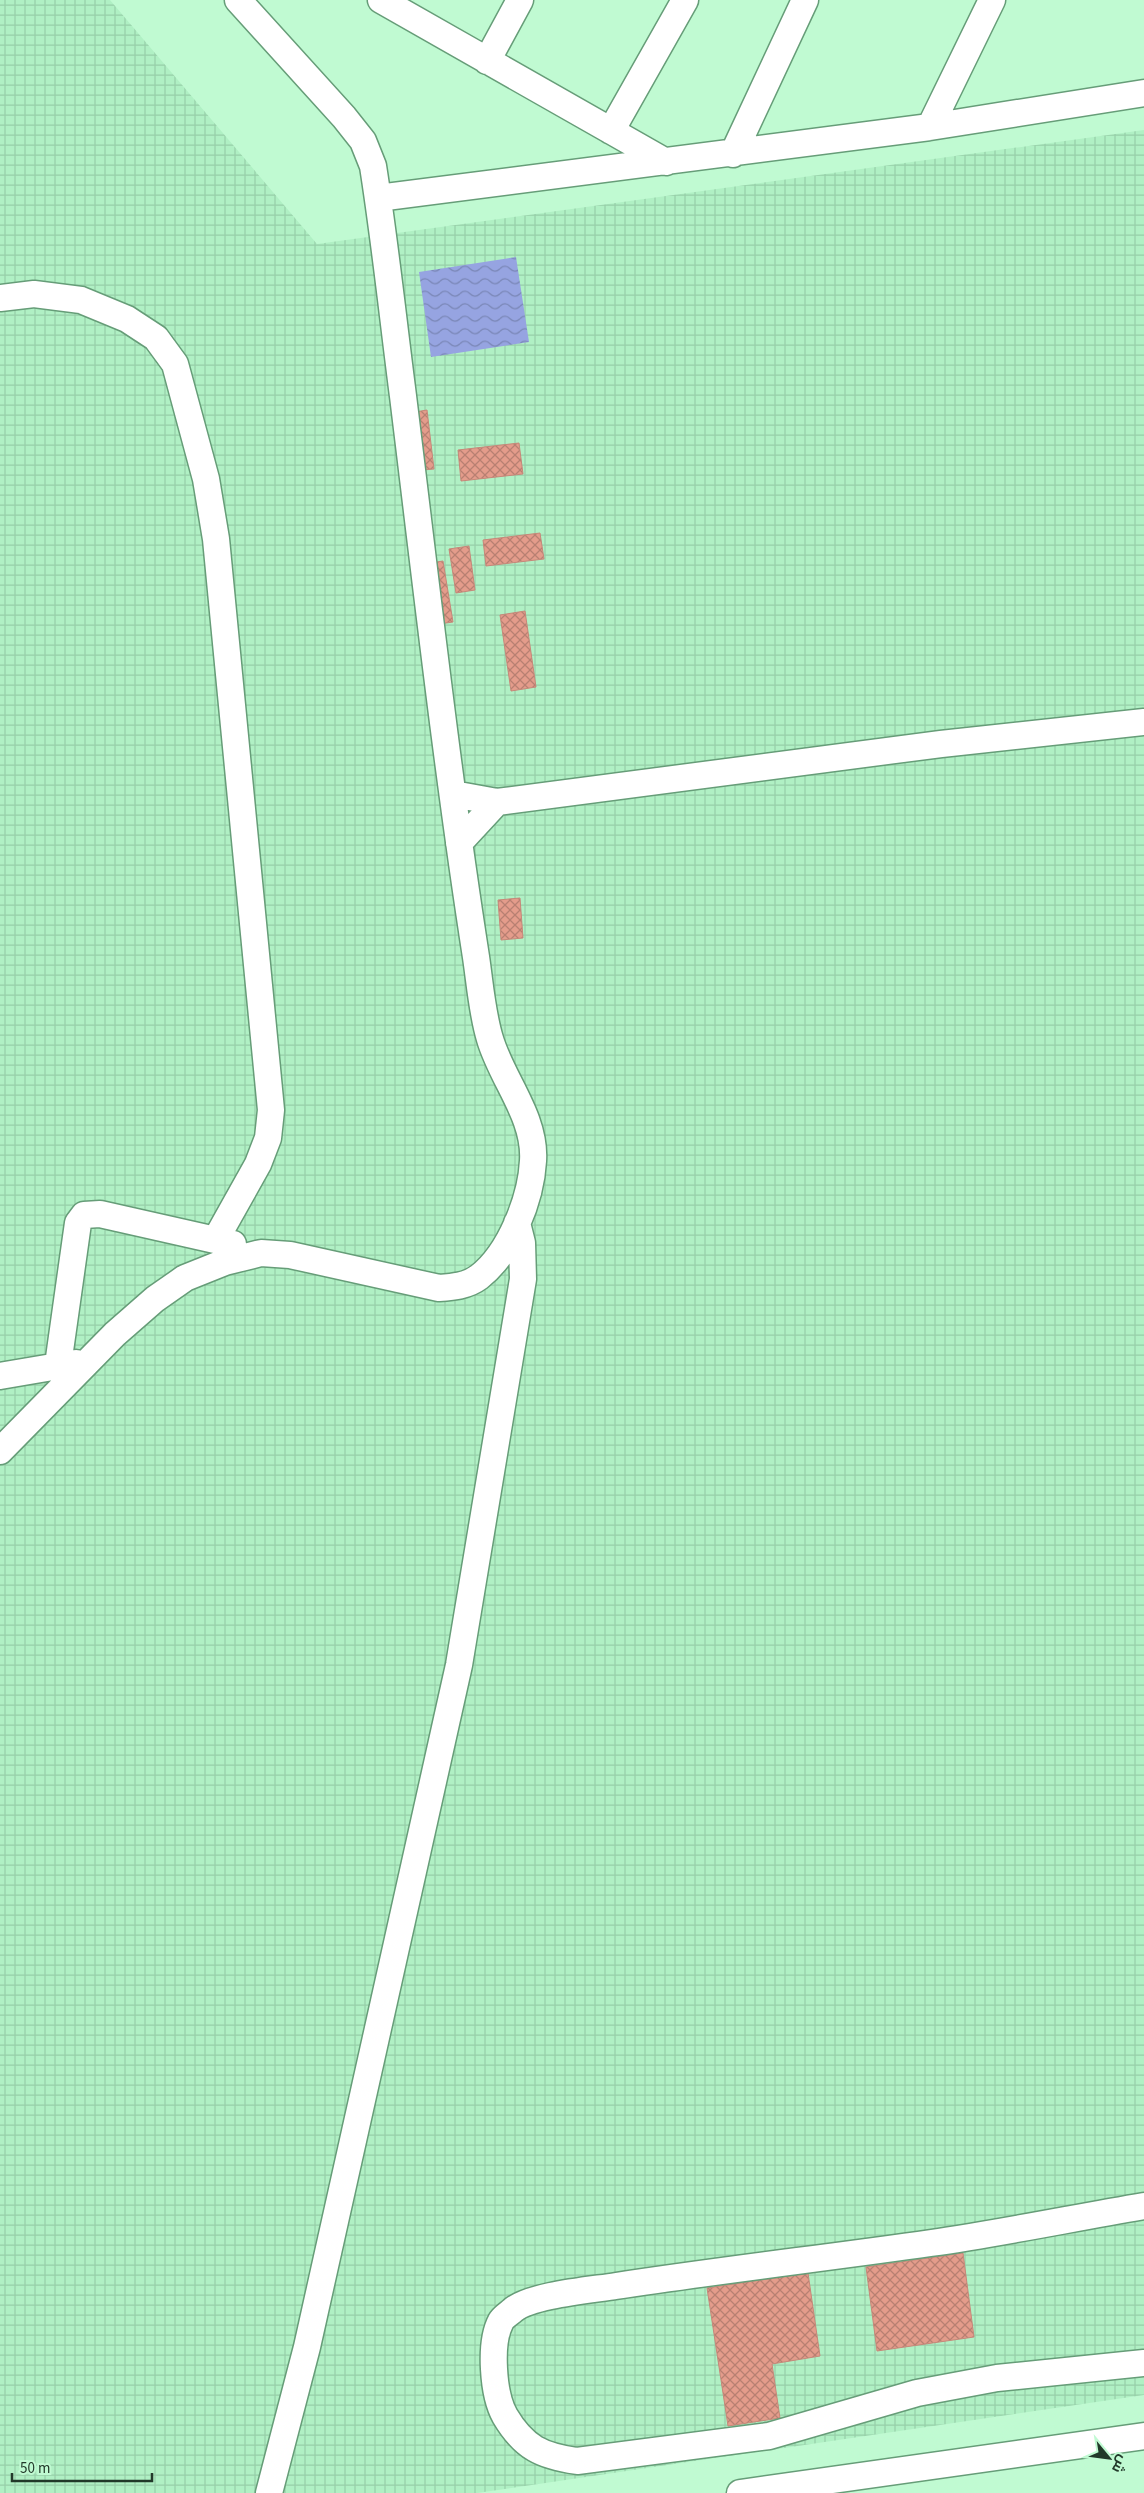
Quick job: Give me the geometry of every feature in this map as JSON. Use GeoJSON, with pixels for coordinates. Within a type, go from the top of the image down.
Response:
{"type":"FeatureCollection","features":[{"type":"Feature","properties":{"kind":"street"},"geometry":{"type":"LineString","coordinates":[[58,1365],[78,1223],[84,1215],[100,1214],[216,1239],[260,1253],[290,1255],[439,1288],[459,1286],[478,1278],[496,1259],[517,1223],[532,1182],[534,1156],[528,1126],[498,1064],[489,1037],[459,843],[373,166],[363,141],[344,116],[238,0]]}},
{"type":"Feature","properties":{"kind":"street"},"geometry":{"type":"LineString","coordinates":[[487,61],[520,0]]}},
{"type":"Feature","properties":{"kind":"street"},"geometry":{"type":"LineString","coordinates":[[611,131],[685,0]]}},
{"type":"Feature","properties":{"kind":"street"},"geometry":{"type":"LineString","coordinates":[[732,154],[805,0]]}},
{"type":"Feature","properties":{"kind":"street"},"geometry":{"type":"LineString","coordinates":[[930,127],[992,0]]}},
{"type":"Feature","properties":{"kind":"street"},"geometry":{"type":"LineString","coordinates":[[385,1],[666,162]]}},
{"type":"Feature","properties":{"kind":"street"},"geometry":{"type":"LineString","coordinates":[[378,198],[732,154],[930,127],[1144,93]]}},
{"type":"Feature","properties":{"kind":"street"},"geometry":{"type":"LineString","coordinates":[[0,298],[34,294],[81,300],[127,319],[156,338],[175,364],[206,479],[216,540],[271,1110],[268,1138],[258,1164],[216,1239]]}},
{"type":"Feature","properties":{"kind":"street"},"geometry":{"type":"LineString","coordinates":[[453,794],[497,802],[941,744],[1144,722]]}},
{"type":"Feature","properties":{"kind":"street"},"geometry":{"type":"LineString","coordinates":[[459,843],[497,802]]}},
{"type":"Feature","properties":{"kind":"street"},"geometry":{"type":"LineString","coordinates":[[269,2493],[310,2338],[459,1664],[523,1279],[522,1243],[517,1223]]}},
{"type":"Feature","properties":{"kind":"street"},"geometry":{"type":"LineString","coordinates":[[0,1452],[88,1361],[155,1299],[184,1278],[225,1262],[260,1253]]}},
{"type":"Feature","properties":{"kind":"street"},"geometry":{"type":"LineString","coordinates":[[0,1376],[88,1361]]}},
{"type":"Feature","properties":{"kind":"street"},"geometry":{"type":"LineString","coordinates":[[1144,2206],[933,2243],[691,2274],[539,2299],[515,2308],[501,2321],[494,2361],[495,2389],[504,2414],[517,2435],[532,2449],[553,2458],[576,2461],[769,2436],[917,2393],[997,2378],[1144,2363]]}},
{"type":"Feature","properties":{"kind":"street"},"geometry":{"type":"LineString","coordinates":[[740,2493],[1144,2436]]}},
{"type":"Feature","properties":{"kind":"shaded area"},"geometry":{"type":"Polygon","coordinates":[[[0,0],[110,0],[317,244],[1144,130],[1144,2395],[477,2493],[0,2493],[0,0]]]}},
{"type":"Feature","properties":{"kind":"water"},"geometry":{"type":"Polygon","coordinates":[[[516,257],[529,342],[431,357],[419,272],[516,257]]]}},
{"type":"Feature","properties":{"kind":"building"},"geometry":{"type":"Polygon","coordinates":[[[427,410],[434,469],[423,470],[415,412],[427,410]]]}},
{"type":"Feature","properties":{"kind":"building"},"geometry":{"type":"Polygon","coordinates":[[[519,443],[523,474],[461,481],[458,450],[519,443]]]}},
{"type":"Feature","properties":{"kind":"building"},"geometry":{"type":"Polygon","coordinates":[[[540,533],[544,559],[486,566],[483,540],[540,533]]]}},
{"type":"Feature","properties":{"kind":"building"},"geometry":{"type":"Polygon","coordinates":[[[469,546],[475,590],[456,593],[449,549],[469,546]]]}},
{"type":"Feature","properties":{"kind":"building"},"geometry":{"type":"Polygon","coordinates":[[[443,561],[453,622],[439,624],[430,563],[443,561]]]}},
{"type":"Feature","properties":{"kind":"building"},"geometry":{"type":"Polygon","coordinates":[[[525,611],[536,687],[511,691],[500,615],[525,611]]]}},
{"type":"Feature","properties":{"kind":"building"},"geometry":{"type":"Polygon","coordinates":[[[520,898],[523,938],[501,940],[498,900],[520,898]]]}},
{"type":"Feature","properties":{"kind":"building"},"geometry":{"type":"Polygon","coordinates":[[[963,2253],[974,2337],[877,2351],[866,2267],[963,2253]]]}},
{"type":"Feature","properties":{"kind":"building"},"geometry":{"type":"Polygon","coordinates":[[[808,2273],[820,2356],[772,2364],[780,2418],[728,2426],[707,2288],[808,2273]]]}}]}
